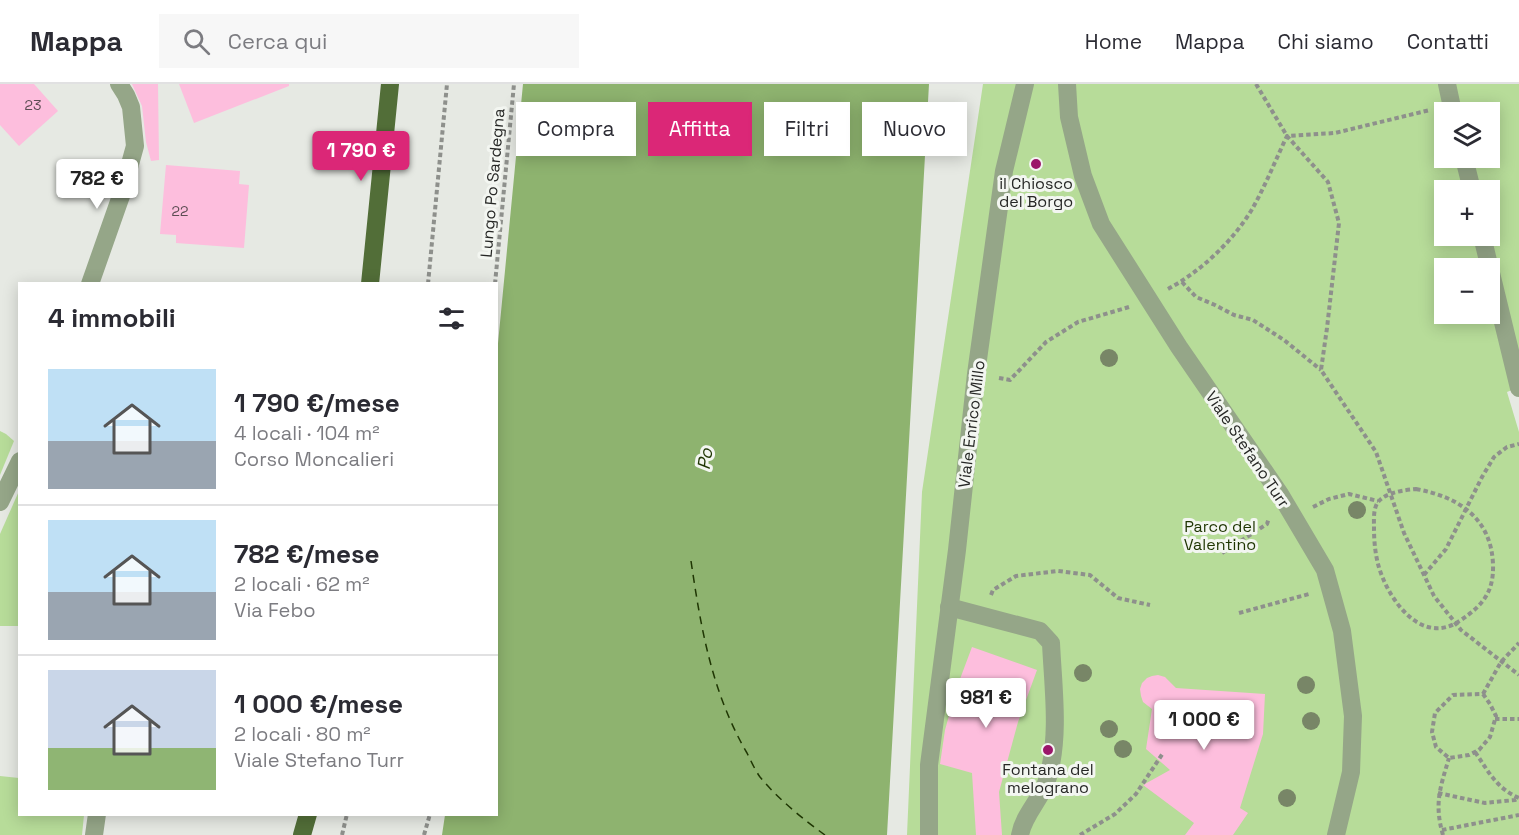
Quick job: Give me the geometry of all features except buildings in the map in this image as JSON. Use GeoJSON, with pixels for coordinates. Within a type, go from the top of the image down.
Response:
{"type":"FeatureCollection","features":[{"type":"Feature","properties":{"kind":"main road"},"geometry":{"type":"LineString","coordinates":[[370,282],[390,84]]}},
{"type":"Feature","properties":{"kind":"main road"},"geometry":{"type":"LineString","coordinates":[[302,835],[307,816]]}},
{"type":"Feature","properties":{"kind":"street"},"geometry":{"type":"LineString","coordinates":[[91,282],[122,193],[135,146],[130,107],[119,84]]}},
{"type":"Feature","properties":{"kind":"street","name":"Viale Enrico Millo"},"geometry":{"type":"LineString","coordinates":[[929,835],[928,765],[957,550],[976,374],[1004,171],[1025,84]]}},
{"type":"Feature","properties":{"kind":"street","name":"Viale Stefano Turr"},"geometry":{"type":"LineString","coordinates":[[1067,84],[1070,117],[1083,176],[1101,224],[1179,347],[1280,494],[1324,570],[1342,631],[1353,716],[1351,772],[1336,835]]}},
{"type":"Feature","properties":{"kind":"street"},"geometry":{"type":"LineString","coordinates":[[1447,84],[1451,102]]}},
{"type":"Feature","properties":{"kind":"street"},"geometry":{"type":"LineString","coordinates":[[1484,246],[1519,388]]}},
{"type":"Feature","properties":{"kind":"street"},"geometry":{"type":"LineString","coordinates":[[0,502],[18,465]]}},
{"type":"Feature","properties":{"kind":"street"},"geometry":{"type":"LineString","coordinates":[[949,607],[1040,631],[1051,643],[1055,744],[1048,780],[1022,824],[1020,835]]}},
{"type":"Feature","properties":{"kind":"street"},"geometry":{"type":"LineString","coordinates":[[94,835],[97,816]]}},
{"type":"Feature","properties":{"kind":"path"},"geometry":{"type":"LineString","coordinates":[[428,282],[447,84]]}},
{"type":"Feature","properties":{"kind":"path","name":"Lungo Po Sardegna"},"geometry":{"type":"LineString","coordinates":[[495,282],[514,84]]}},
{"type":"Feature","properties":{"kind":"path"},"geometry":{"type":"LineString","coordinates":[[1256,84],[1287,136],[1328,182],[1339,223],[1321,370]]}},
{"type":"Feature","properties":{"kind":"path"},"geometry":{"type":"LineString","coordinates":[[1287,136],[1335,133],[1434,113]]}},
{"type":"Feature","properties":{"kind":"path"},"geometry":{"type":"LineString","coordinates":[[976,374],[1010,380],[1046,342],[1078,322],[1149,300],[1197,271],[1229,240],[1250,211],[1287,136]]}},
{"type":"Feature","properties":{"kind":"path"},"geometry":{"type":"LineString","coordinates":[[1182,282],[1196,297],[1233,315],[1253,320],[1284,340],[1321,370],[1376,452],[1404,533],[1434,596],[1461,630],[1519,675]]}},
{"type":"Feature","properties":{"kind":"path"},"geometry":{"type":"LineString","coordinates":[[1424,574],[1446,549],[1494,457],[1507,447],[1519,444]]}},
{"type":"Feature","properties":{"kind":"path"},"geometry":{"type":"LineString","coordinates":[[1416,489],[1432,492],[1456,502],[1481,523],[1492,550],[1492,584],[1480,605],[1456,624],[1445,627],[1424,627],[1403,611],[1378,565],[1374,546],[1374,513],[1378,501],[1401,490],[1416,489]]}},
{"type":"Feature","properties":{"kind":"path"},"geometry":{"type":"LineString","coordinates":[[1222,553],[1267,524],[1280,494]]}},
{"type":"Feature","properties":{"kind":"path"},"geometry":{"type":"LineString","coordinates":[[1297,522],[1310,508],[1349,494],[1378,501]]}},
{"type":"Feature","properties":{"kind":"path"},"geometry":{"type":"LineString","coordinates":[[993,590],[1016,576],[1058,571],[1090,575],[1118,598],[1150,605]]}},
{"type":"Feature","properties":{"kind":"path"},"geometry":{"type":"LineString","coordinates":[[1239,613],[1296,596],[1330,589]]}},
{"type":"Feature","properties":{"kind":"path"},"geometry":{"type":"LineString","coordinates":[[1483,694],[1501,662],[1519,643]]}},
{"type":"Feature","properties":{"kind":"path"},"geometry":{"type":"LineString","coordinates":[[1483,694],[1496,716],[1490,737],[1479,750],[1469,755],[1449,758],[1436,747],[1432,732],[1435,713],[1453,695],[1483,694]]}},
{"type":"Feature","properties":{"kind":"path"},"geometry":{"type":"LineString","coordinates":[[1495,719],[1519,719]]}},
{"type":"Feature","properties":{"kind":"path"},"geometry":{"type":"LineString","coordinates":[[1475,752],[1506,793],[1519,798]]}},
{"type":"Feature","properties":{"kind":"path"},"geometry":{"type":"LineString","coordinates":[[1080,835],[1115,814],[1136,794],[1163,753]]}},
{"type":"Feature","properties":{"kind":"path"},"geometry":{"type":"LineString","coordinates":[[1449,758],[1438,793],[1438,808],[1443,832],[1519,815]]}},
{"type":"Feature","properties":{"kind":"path"},"geometry":{"type":"LineString","coordinates":[[1438,793],[1485,803],[1519,798]]}},
{"type":"Feature","properties":{"kind":"path"},"geometry":{"type":"LineString","coordinates":[[342,835],[347,816]]}},
{"type":"Feature","properties":{"kind":"path"},"geometry":{"type":"LineString","coordinates":[[424,835],[429,816]]}},
{"type":"Feature","properties":{"kind":"green space","name":"Parco del Valentino"},"geometry":{"type":"Polygon","coordinates":[[[983,84],[1519,84],[1519,387],[1507,392],[1519,432],[1519,835],[907,835],[922,492],[983,84]]]}},
{"type":"Feature","properties":{"kind":"green space"},"geometry":{"type":"Polygon","coordinates":[[[0,431],[14,441],[0,475],[0,431]]]}},
{"type":"Feature","properties":{"kind":"green space"},"geometry":{"type":"Polygon","coordinates":[[[18,493],[18,626],[0,626],[0,534],[18,493]]]}},
{"type":"Feature","properties":{"kind":"green space"},"geometry":{"type":"Polygon","coordinates":[[[0,776],[18,778],[18,816],[84,816],[82,835],[0,835],[0,776]]]}},
{"type":"Feature","properties":{"kind":"water","name":"Po"},"geometry":{"type":"Polygon","coordinates":[[[523,84],[929,84],[928,102],[862,102],[862,156],[925,156],[887,835],[442,835],[445,816],[498,816],[498,343],[516,156],[636,156],[636,102],[521,102],[523,84]]]}},
{"type":"Feature","properties":{"kind":"ferry route"},"geometry":{"type":"LineString","coordinates":[[691,561],[710,660],[735,730],[760,777],[774,793],[825,835]]}},
{"type":"Feature","properties":{"kind":"place","name":"il Chiosco del Borgo"},"geometry":{"type":"Point","coordinates":[1036,164]}},
{"type":"Feature","properties":{"kind":"place","name":"Fontana del melograno"},"geometry":{"type":"Point","coordinates":[1048,750]}}]}
